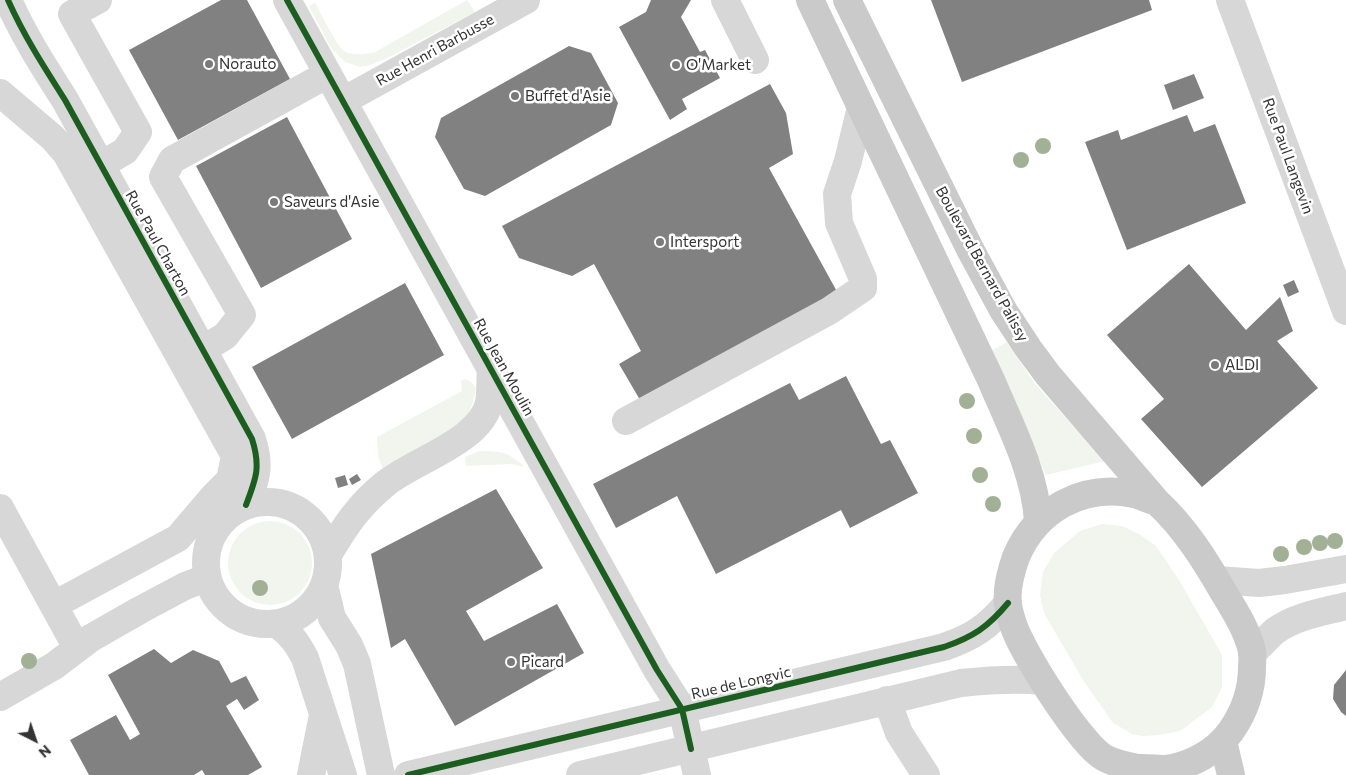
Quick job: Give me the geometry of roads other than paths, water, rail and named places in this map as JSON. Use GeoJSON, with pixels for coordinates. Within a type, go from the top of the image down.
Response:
{"type":"FeatureCollection","features":[{"type":"Feature","properties":{"kind":"main road"},"geometry":{"type":"LineString","coordinates":[[810,0],[991,380],[1033,485],[1037,501],[1038,521]]}},
{"type":"Feature","properties":{"kind":"main road","name":"Boulevard Bernard Palissy"},"geometry":{"type":"LineString","coordinates":[[848,0],[970,249],[1008,317],[1048,375],[1190,539],[1241,621],[1252,653],[1252,685],[1242,716],[1224,741],[1197,760],[1168,769],[1111,766]]}},
{"type":"Feature","properties":{"kind":"main road"},"geometry":{"type":"LineString","coordinates":[[1111,766],[1084,740],[1043,681],[1020,640],[1013,624],[1008,603],[1011,571],[1024,540],[1038,521],[1060,504],[1085,495],[1112,492],[1134,494],[1157,502]]}},
{"type":"Feature","properties":{"kind":"main road"},"geometry":{"type":"LineString","coordinates":[[1224,741],[1231,775]]}},
{"type":"Feature","properties":{"kind":"street","name":"Rue Paul Charton"},"geometry":{"type":"LineString","coordinates":[[8,0],[18,23],[65,100],[252,440],[257,455],[257,469],[255,482],[246,505]]}},
{"type":"Feature","properties":{"kind":"street"},"geometry":{"type":"LineString","coordinates":[[98,0],[66,7],[138,132],[125,151],[101,165]]}},
{"type":"Feature","properties":{"kind":"street","name":"Rue Jean Moulin"},"geometry":{"type":"LineString","coordinates":[[287,0],[657,670],[682,710],[697,775]]}},
{"type":"Feature","properties":{"kind":"street","name":"Rue Henri Barbusse"},"geometry":{"type":"LineString","coordinates":[[343,101],[526,0]]}},
{"type":"Feature","properties":{"kind":"street"},"geometry":{"type":"LineString","coordinates":[[725,0],[755,60]]}},
{"type":"Feature","properties":{"kind":"street","name":"Rue Paul Langevin"},"geometry":{"type":"LineString","coordinates":[[1230,0],[1346,311]]}},
{"type":"Feature","properties":{"kind":"street"},"geometry":{"type":"LineString","coordinates":[[202,350],[226,336],[242,315],[164,177],[172,160],[328,74]]}},
{"type":"Feature","properties":{"kind":"street"},"geometry":{"type":"LineString","coordinates":[[0,93],[53,138],[66,153],[236,456],[230,480],[197,514],[178,538],[54,605]]}},
{"type":"Feature","properties":{"kind":"street"},"geometry":{"type":"LineString","coordinates":[[626,421],[829,311],[863,288],[863,279],[839,223],[837,194],[848,161],[861,107]]}},
{"type":"Feature","properties":{"kind":"street"},"geometry":{"type":"LineString","coordinates":[[328,555],[346,523],[359,507],[387,482],[474,429],[482,418],[488,404],[491,368]]}},
{"type":"Feature","properties":{"kind":"street"},"geometry":{"type":"LineString","coordinates":[[264,501],[282,504],[299,511],[313,522],[323,537],[328,555],[328,570],[324,585],[317,599],[306,611],[292,619],[277,624],[258,625],[240,620],[225,609],[213,595],[206,578],[205,560],[208,542],[217,526],[230,513],[246,505],[264,501]]}},
{"type":"Feature","properties":{"kind":"street"},"geometry":{"type":"LineString","coordinates":[[0,508],[78,648]]}},
{"type":"Feature","properties":{"kind":"street"},"geometry":{"type":"LineString","coordinates":[[1217,580],[1259,583],[1346,569]]}},
{"type":"Feature","properties":{"kind":"street"},"geometry":{"type":"LineString","coordinates":[[0,697],[54,666],[91,638],[185,586],[206,578]]}},
{"type":"Feature","properties":{"kind":"street"},"geometry":{"type":"LineString","coordinates":[[324,585],[332,618],[349,645],[357,664],[381,775]]}},
{"type":"Feature","properties":{"kind":"street","name":"Rue de Longvic"},"geometry":{"type":"LineString","coordinates":[[408,775],[944,647],[965,640],[980,631],[994,620],[1008,603]]}},
{"type":"Feature","properties":{"kind":"street"},"geometry":{"type":"LineString","coordinates":[[1252,653],[1277,630],[1294,621],[1346,606]]}},
{"type":"Feature","properties":{"kind":"street"},"geometry":{"type":"LineString","coordinates":[[277,624],[289,632],[296,641],[304,658],[343,775]]}},
{"type":"Feature","properties":{"kind":"street"},"geometry":{"type":"LineString","coordinates":[[580,775],[961,683],[1022,678],[1043,681]]}},
{"type":"Feature","properties":{"kind":"street"},"geometry":{"type":"LineString","coordinates":[[887,700],[899,733],[926,775]]}},
{"type":"Feature","properties":{"kind":"street"},"geometry":{"type":"LineString","coordinates":[[311,775],[323,714]]}},
{"type":"Feature","properties":{"kind":"place","name":"Norauto"},"geometry":{"type":"Point","coordinates":[209,64]}},
{"type":"Feature","properties":{"kind":"place","name":"O'Market"},"geometry":{"type":"Point","coordinates":[676,65]}},
{"type":"Feature","properties":{"kind":"place","name":"Buffet d'Asie"},"geometry":{"type":"Point","coordinates":[515,96]}},
{"type":"Feature","properties":{"kind":"place","name":"Saveurs d'Asie"},"geometry":{"type":"Point","coordinates":[274,202]}},
{"type":"Feature","properties":{"kind":"place","name":"Intersport"},"geometry":{"type":"Point","coordinates":[660,242]}},
{"type":"Feature","properties":{"kind":"place","name":"ALDI"},"geometry":{"type":"Point","coordinates":[1215,365]}},
{"type":"Feature","properties":{"kind":"place","name":"Picard"},"geometry":{"type":"Point","coordinates":[511,662]}}]}
